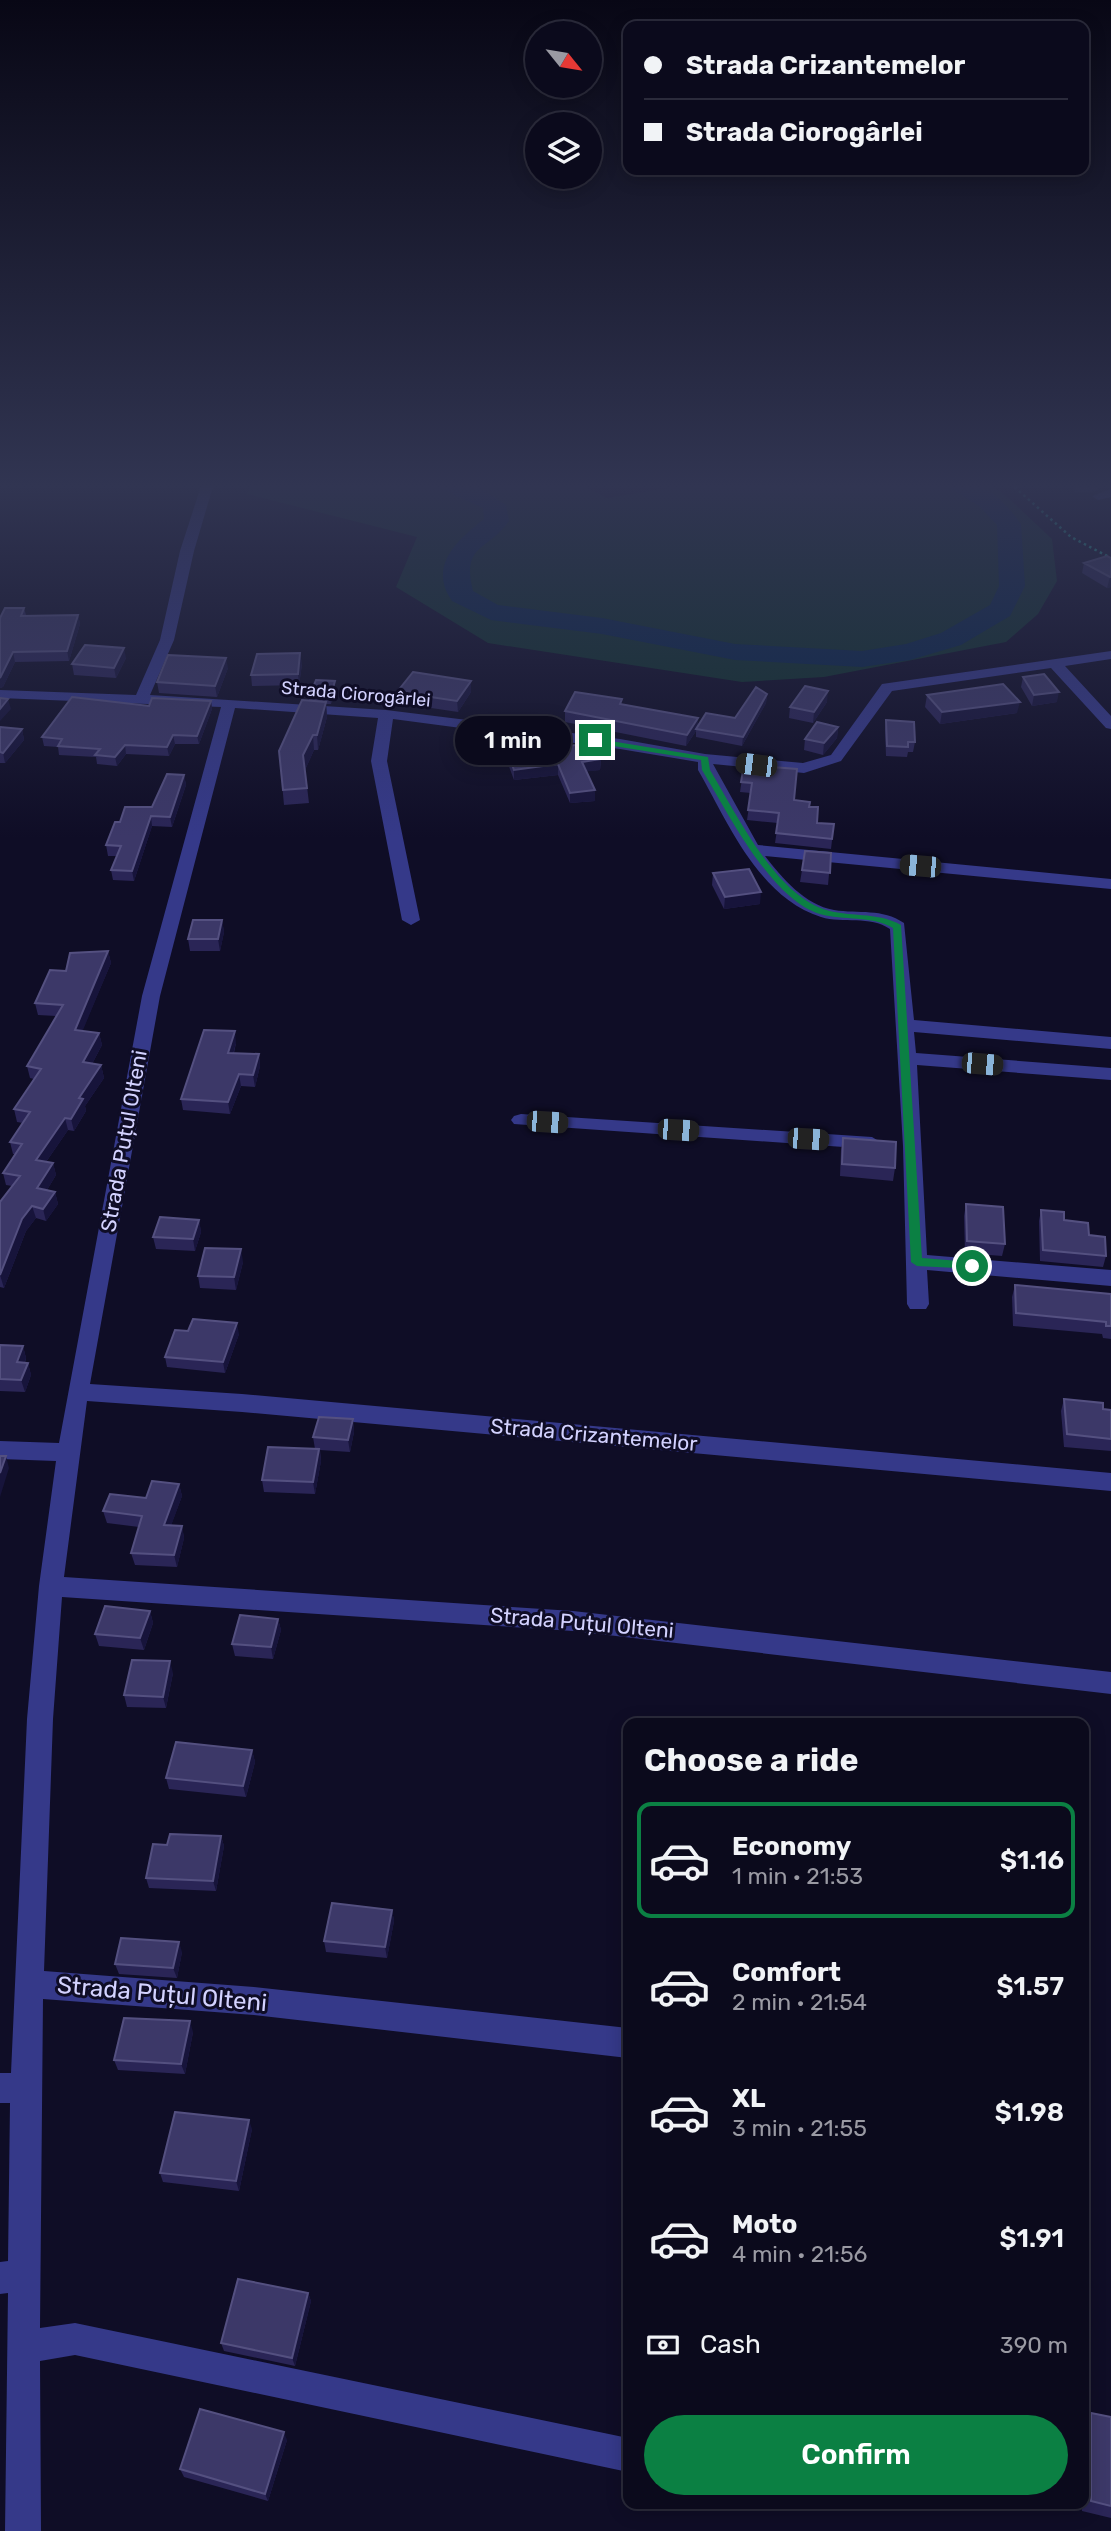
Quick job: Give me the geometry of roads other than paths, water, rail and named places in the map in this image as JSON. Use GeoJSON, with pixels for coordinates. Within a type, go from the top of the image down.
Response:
{"type":"FeatureCollection","features":[{"type":"Feature","properties":{"kind":"street"},"geometry":{"type":"LineString","coordinates":[[142,698],[167,640],[176,601]]}},
{"type":"Feature","properties":{"kind":"street","name":"Strada Ciorogârlei"},"geometry":{"type":"LineString","coordinates":[[0,694],[142,698],[386,714],[595,740],[705,759],[804,768],[836,758],[887,687],[1054,662],[1107,657]]}},
{"type":"Feature","properties":{"kind":"street"},"geometry":{"type":"LineString","coordinates":[[1054,662],[1111,725]]}},
{"type":"Feature","properties":{"kind":"street","name":"Strada Puțul Olteni"},"geometry":{"type":"LineString","coordinates":[[23,2531],[22,2347],[11,2277],[13,2087],[30,1984],[40,1719],[51,1586],[77,1392],[151,996],[229,703]]}},
{"type":"Feature","properties":{"kind":"street"},"geometry":{"type":"LineString","coordinates":[[386,714],[379,761],[411,920]]}},
{"type":"Feature","properties":{"kind":"street"},"geometry":{"type":"LineString","coordinates":[[705,759],[706,770],[756,850],[784,887],[820,911],[884,919],[898,927],[905,1058],[899,1145],[917,1262],[918,1304]]}},
{"type":"Feature","properties":{"kind":"street"},"geometry":{"type":"LineString","coordinates":[[756,850],[1111,884]]}},
{"type":"Feature","properties":{"kind":"street"},"geometry":{"type":"LineString","coordinates":[[904,1025],[1111,1043]]}},
{"type":"Feature","properties":{"kind":"street"},"geometry":{"type":"LineString","coordinates":[[905,1058],[1111,1074]]}},
{"type":"Feature","properties":{"kind":"street"},"geometry":{"type":"LineString","coordinates":[[521,1120],[899,1145]]}},
{"type":"Feature","properties":{"kind":"street"},"geometry":{"type":"LineString","coordinates":[[917,1262],[1111,1278]]}},
{"type":"Feature","properties":{"kind":"street","name":"Strada Crizantemelor"},"geometry":{"type":"LineString","coordinates":[[77,1392],[242,1403],[1111,1482]]}},
{"type":"Feature","properties":{"kind":"street"},"geometry":{"type":"LineString","coordinates":[[0,1450],[69,1452]]}},
{"type":"Feature","properties":{"kind":"street","name":"Strada Puțul Olteni"},"geometry":{"type":"LineString","coordinates":[[51,1586],[573,1621],[1111,1682]]}},
{"type":"Feature","properties":{"kind":"street","name":"Strada Puțul Olteni"},"geometry":{"type":"LineString","coordinates":[[30,1984],[254,2001],[623,2042]]}},
{"type":"Feature","properties":{"kind":"street"},"geometry":{"type":"LineString","coordinates":[[22,2347],[75,2339],[623,2454]]}},
{"type":"Feature","properties":{"kind":"waterway"},"geometry":{"type":"LineString","coordinates":[[472,601],[491,612],[602,626],[735,652],[862,659],[910,652],[951,639],[1001,610],[1005,601]]}}]}
